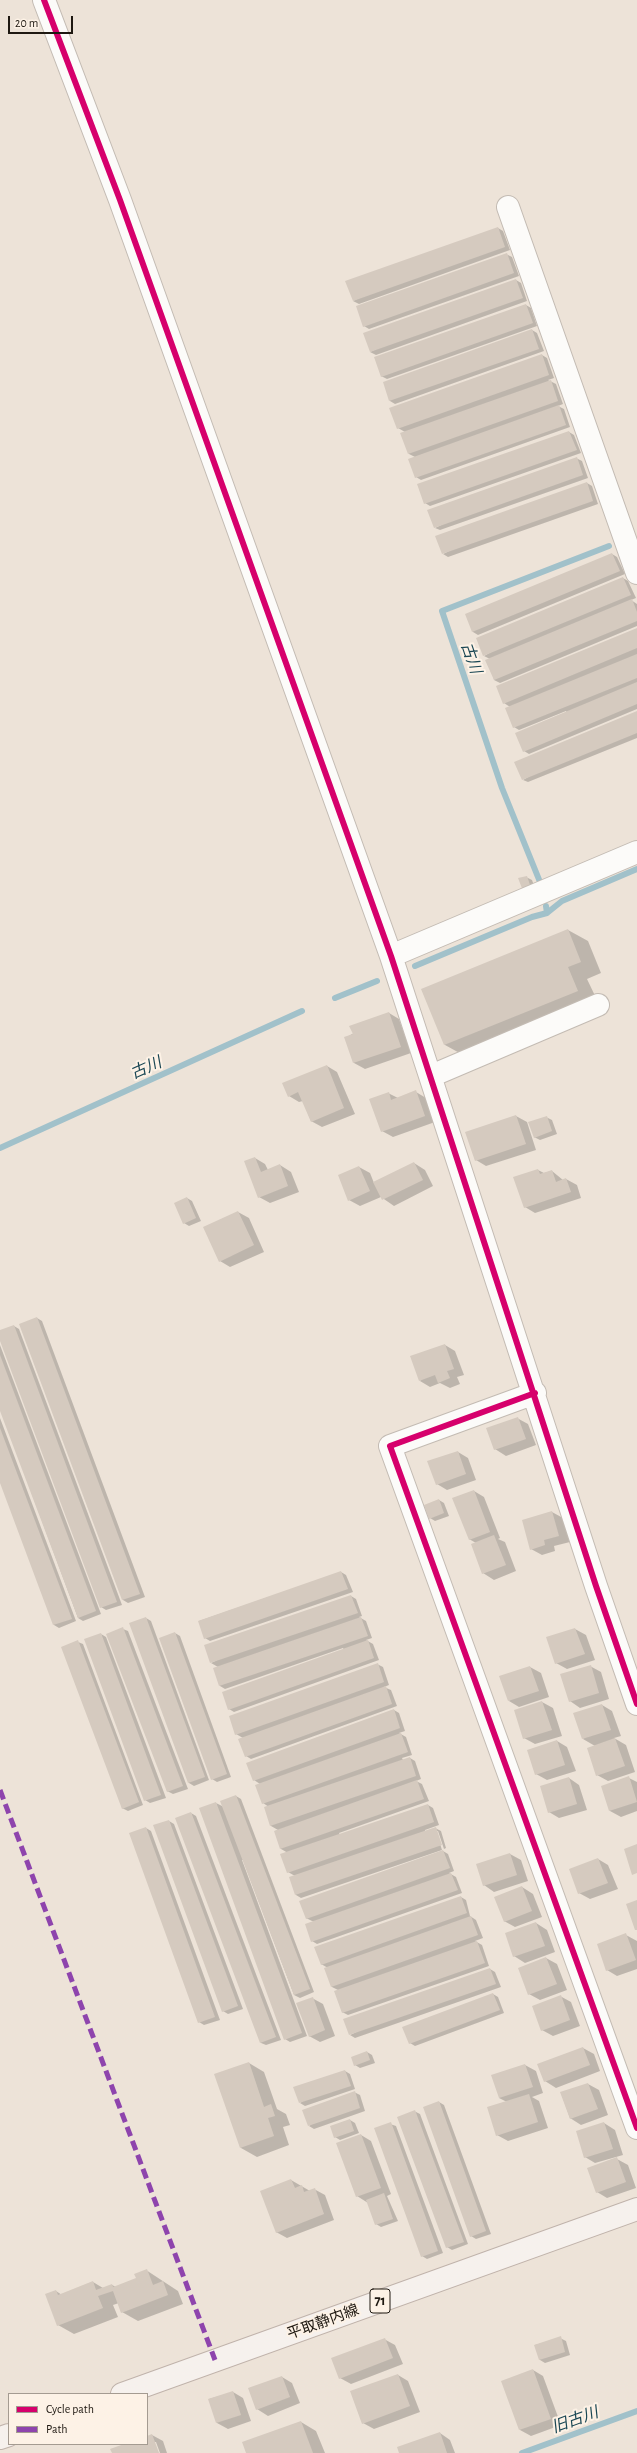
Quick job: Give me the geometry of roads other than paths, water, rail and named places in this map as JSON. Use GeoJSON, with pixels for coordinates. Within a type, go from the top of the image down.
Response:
{"type":"FeatureCollection","features":[{"type":"Feature","properties":{"kind":"main road","name":"平取静内線"},"geometry":{"type":"LineString","coordinates":[[125,2393],[637,2209]]}},
{"type":"Feature","properties":{"kind":"street"},"geometry":{"type":"LineString","coordinates":[[44,0],[120,200],[392,956],[535,1392],[596,1586],[637,1704]]}},
{"type":"Feature","properties":{"kind":"street"},"geometry":{"type":"LineString","coordinates":[[508,207],[637,573]]}},
{"type":"Feature","properties":{"kind":"street"},"geometry":{"type":"LineString","coordinates":[[392,956],[637,852]]}},
{"type":"Feature","properties":{"kind":"street"},"geometry":{"type":"LineString","coordinates":[[431,1076],[598,1004]]}},
{"type":"Feature","properties":{"kind":"street"},"geometry":{"type":"LineString","coordinates":[[535,1392],[390,1446],[637,2128]]}},
{"type":"Feature","properties":{"kind":"waterway","name":"古川"},"geometry":{"type":"LineString","coordinates":[[540,882],[502,788],[442,611],[609,546]]}},
{"type":"Feature","properties":{"kind":"waterway"},"geometry":{"type":"LineString","coordinates":[[547,913],[562,901],[637,869]]}},
{"type":"Feature","properties":{"kind":"waterway","name":"古川"},"geometry":{"type":"LineString","coordinates":[[415,966],[532,917],[547,913],[546,906]]}},
{"type":"Feature","properties":{"kind":"waterway","name":"古川"},"geometry":{"type":"LineString","coordinates":[[335,998],[377,981]]}},
{"type":"Feature","properties":{"kind":"waterway","name":"古川"},"geometry":{"type":"LineString","coordinates":[[0,1148],[302,1011]]}},
{"type":"Feature","properties":{"kind":"waterway","name":"旧古川"},"geometry":{"type":"LineString","coordinates":[[522,2453],[637,2411]]}}]}
